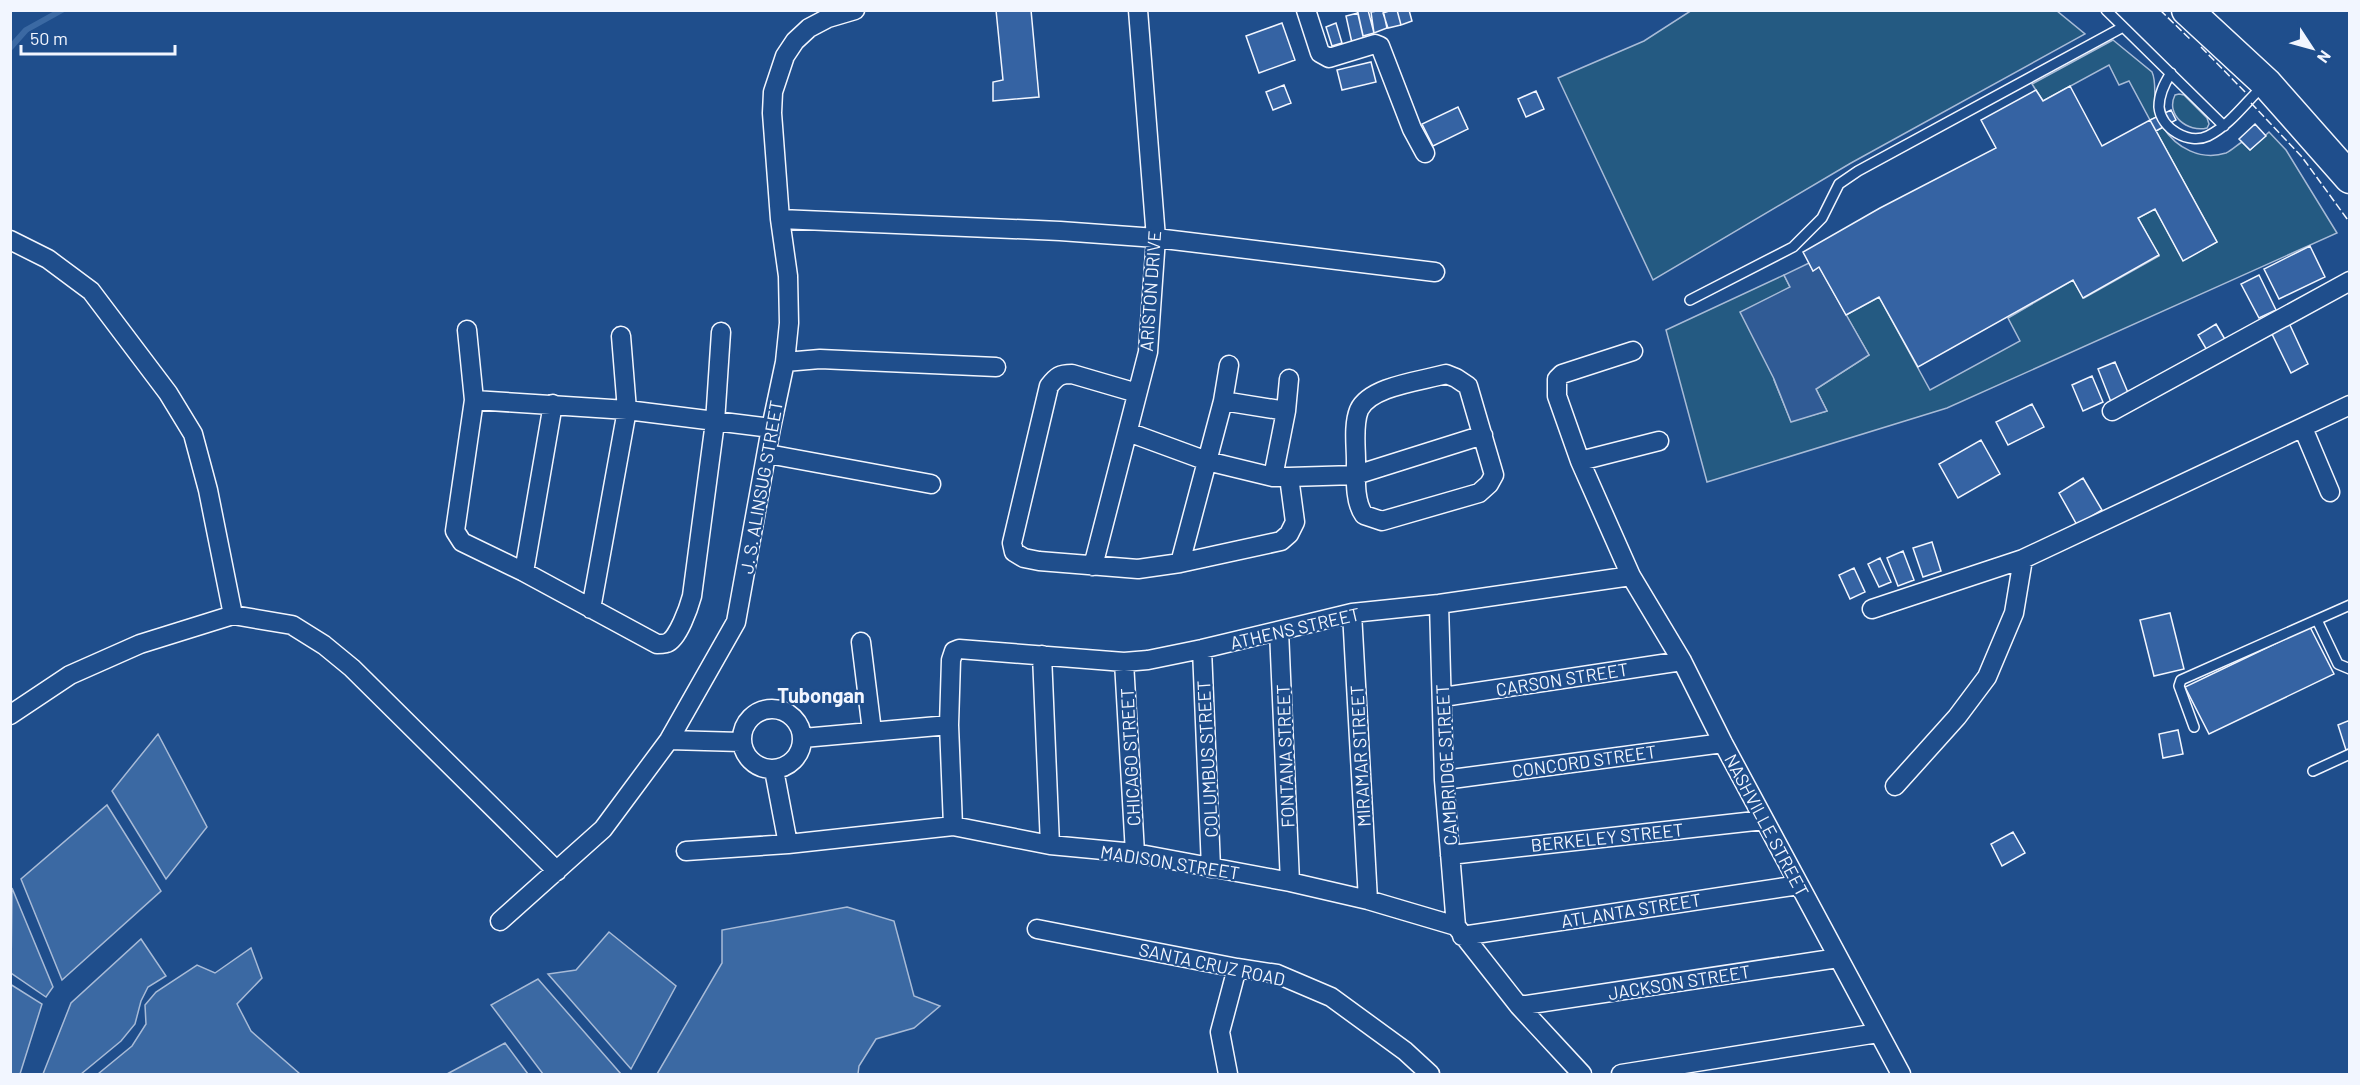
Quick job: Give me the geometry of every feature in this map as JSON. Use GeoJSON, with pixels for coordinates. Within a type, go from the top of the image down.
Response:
{"type":"FeatureCollection","features":[{"type":"Feature","properties":{"kind":"main road"},"geometry":{"type":"LineString","coordinates":[[2187,10],[2266,83],[2349,178]]}},
{"type":"Feature","properties":{"kind":"street","name":"J. S. ALINSUG STREET"},"geometry":{"type":"LineString","coordinates":[[500,921],[603,829],[669,740],[736,622],[785,362],[789,323],[788,276],[780,219],[772,113],[773,92],[785,56],[795,41],[825,14],[855,10]]}},
{"type":"Feature","properties":{"kind":"street","name":"ARISTON DRIVE"},"geometry":{"type":"LineString","coordinates":[[1092,566],[1148,352],[1156,238],[1138,10]]}},
{"type":"Feature","properties":{"kind":"street"},"geometry":{"type":"LineString","coordinates":[[1306,10],[1320,53],[1324,56],[1329,58],[1375,44],[1380,46],[1412,129],[1425,153]]}},
{"type":"Feature","properties":{"kind":"street"},"geometry":{"type":"LineString","coordinates":[[780,219],[1048,230],[1156,238],[1435,272]]}},
{"type":"Feature","properties":{"kind":"street"},"geometry":{"type":"LineString","coordinates":[[10,240],[48,259],[91,291],[168,393],[193,434],[208,490],[233,615]]}},
{"type":"Feature","properties":{"kind":"street"},"geometry":{"type":"LineString","coordinates":[[2112,411],[2349,281]]}},
{"type":"Feature","properties":{"kind":"street"},"geometry":{"type":"LineString","coordinates":[[467,330],[474,400],[455,531],[457,536],[462,542],[524,572],[657,645],[667,644],[673,639],[689,609],[692,596],[715,422],[721,332]]}},
{"type":"Feature","properties":{"kind":"street"},"geometry":{"type":"LineString","coordinates":[[591,609],[627,410],[621,336]]}},
{"type":"Feature","properties":{"kind":"street","name":"NASHVILLE STREET"},"geometry":{"type":"LineString","coordinates":[[1633,351],[1562,374],[1557,380],[1557,396],[1580,461],[1631,576],[1682,661],[1900,1074]]}},
{"type":"Feature","properties":{"kind":"street"},"geometry":{"type":"LineString","coordinates":[[785,362],[820,359],[936,362],[996,367]]}},
{"type":"Feature","properties":{"kind":"street"},"geometry":{"type":"LineString","coordinates":[[1180,563],[1223,401],[1229,365]]}},
{"type":"Feature","properties":{"kind":"street"},"geometry":{"type":"LineString","coordinates":[[1137,393],[1072,374],[1061,374],[1049,386],[1012,543],[1014,552],[1024,558],[1138,569],[1180,563],[1281,541],[1289,534],[1295,522],[1281,477],[1289,379]]}},
{"type":"Feature","properties":{"kind":"street"},"geometry":{"type":"LineString","coordinates":[[1446,374],[1468,386],[1494,475],[1489,484],[1479,493],[1382,521],[1364,515],[1359,508],[1356,475],[1356,425],[1359,411],[1368,399],[1379,391],[1446,374]]}},
{"type":"Feature","properties":{"kind":"street"},"geometry":{"type":"LineString","coordinates":[[474,400],[627,410],[771,429]]}},
{"type":"Feature","properties":{"kind":"street"},"geometry":{"type":"LineString","coordinates":[[1223,401],[1286,411]]}},
{"type":"Feature","properties":{"kind":"street"},"geometry":{"type":"LineString","coordinates":[[524,572],[553,404]]}},
{"type":"Feature","properties":{"kind":"street"},"geometry":{"type":"LineString","coordinates":[[1872,609],[2023,559],[2349,405]]}},
{"type":"Feature","properties":{"kind":"street"},"geometry":{"type":"LineString","coordinates":[[2303,428],[2330,492]]}},
{"type":"Feature","properties":{"kind":"street"},"geometry":{"type":"LineString","coordinates":[[1128,432],[1207,461],[1281,477],[1356,475],[1483,435]]}},
{"type":"Feature","properties":{"kind":"street"},"geometry":{"type":"LineString","coordinates":[[1580,461],[1659,441]]}},
{"type":"Feature","properties":{"kind":"street"},"geometry":{"type":"LineString","coordinates":[[768,454],[931,484]]}},
{"type":"Feature","properties":{"kind":"street"},"geometry":{"type":"LineString","coordinates":[[1895,786],[1957,717],[1987,677],[2014,613],[2023,559]]}},
{"type":"Feature","properties":{"kind":"street","name":"ATHENS STREET"},"geometry":{"type":"LineString","coordinates":[[949,725],[951,654],[959,649],[1124,662],[1148,660],[1352,613],[1438,604],[1631,576]]}},
{"type":"Feature","properties":{"kind":"street","name":"CAMBRIDGE STREET"},"geometry":{"type":"LineString","coordinates":[[1438,604],[1444,780],[1459,931]]}},
{"type":"Feature","properties":{"kind":"street","name":"MIRAMAR STREET"},"geometry":{"type":"LineString","coordinates":[[1352,613],[1368,900]]}},
{"type":"Feature","properties":{"kind":"street"},"geometry":{"type":"LineString","coordinates":[[10,715],[70,675],[140,644],[233,615],[292,625],[324,645],[352,668],[557,871]]}},
{"type":"Feature","properties":{"kind":"street","name":"FONTANA STREET"},"geometry":{"type":"LineString","coordinates":[[1279,631],[1290,882]]}},
{"type":"Feature","properties":{"kind":"street"},"geometry":{"type":"LineString","coordinates":[[861,642],[872,731]]}},
{"type":"Feature","properties":{"kind":"street","name":"COLUMBUS STREET"},"geometry":{"type":"LineString","coordinates":[[1202,649],[1211,868]]}},
{"type":"Feature","properties":{"kind":"street"},"geometry":{"type":"LineString","coordinates":[[1042,655],[1050,845]]}},
{"type":"Feature","properties":{"kind":"street","name":"CARSON STREET"},"geometry":{"type":"LineString","coordinates":[[1443,698],[1682,661]]}},
{"type":"Feature","properties":{"kind":"street","name":"CHICAGO STREET"},"geometry":{"type":"LineString","coordinates":[[1124,662],[1135,852]]}},
{"type":"Feature","properties":{"kind":"street"},"geometry":{"type":"LineString","coordinates":[[770,708],[786,712],[798,723],[803,738],[800,754],[789,765],[774,770],[758,767],[747,757],[741,742],[744,726],[755,713],[770,708]]}},
{"type":"Feature","properties":{"kind":"street"},"geometry":{"type":"LineString","coordinates":[[803,738],[949,725],[953,826]]}},
{"type":"Feature","properties":{"kind":"street"},"geometry":{"type":"LineString","coordinates":[[669,740],[741,742]]}},
{"type":"Feature","properties":{"kind":"street","name":"CONCORD STREET"},"geometry":{"type":"LineString","coordinates":[[1444,780],[1723,742]]}},
{"type":"Feature","properties":{"kind":"street"},"geometry":{"type":"LineString","coordinates":[[774,770],[788,844]]}},
{"type":"Feature","properties":{"kind":"street","name":"BERKELEY STREET"},"geometry":{"type":"LineString","coordinates":[[1450,855],[1764,820]]}},
{"type":"Feature","properties":{"kind":"street","name":"MADISON STREET"},"geometry":{"type":"LineString","coordinates":[[686,851],[788,844],[953,826],[1050,845],[1135,852],[1290,882],[1368,900],[1459,931]]}},
{"type":"Feature","properties":{"kind":"street","name":"ATLANTA STREET"},"geometry":{"type":"LineString","coordinates":[[1459,931],[1799,885]]}},
{"type":"Feature","properties":{"kind":"street","name":"SANTA CRUZ ROAD"},"geometry":{"type":"LineString","coordinates":[[1037,929],[1277,974],[1331,997],[1405,1051],[1430,1074]]}},
{"type":"Feature","properties":{"kind":"street"},"geometry":{"type":"LineString","coordinates":[[1459,931],[1519,1006],[1582,1074]]}},
{"type":"Feature","properties":{"kind":"street","name":"JACKSON STREET"},"geometry":{"type":"LineString","coordinates":[[1519,1006],[1838,958]]}},
{"type":"Feature","properties":{"kind":"street"},"geometry":{"type":"LineString","coordinates":[[1228,1074],[1220,1032],[1237,968]]}},
{"type":"Feature","properties":{"kind":"street"},"geometry":{"type":"LineString","coordinates":[[1622,1074],[1878,1033]]}},
{"type":"Feature","properties":{"kind":"lane"},"geometry":{"type":"LineString","coordinates":[[2106,10],[2224,126]]}},
{"type":"Feature","properties":{"kind":"lane"},"geometry":{"type":"LineString","coordinates":[[1690,300],[1793,247],[1822,218],[1839,184],[1858,171],[2123,27]]}},
{"type":"Feature","properties":{"kind":"lane"},"geometry":{"type":"LineString","coordinates":[[2171,73],[2160,94],[2159,109],[2167,125],[2184,138],[2205,137],[2224,126],[2266,83]]}},
{"type":"Feature","properties":{"kind":"lane"},"geometry":{"type":"LineString","coordinates":[[2193,727],[2179,686],[2181,680],[2349,605]]}},
{"type":"Feature","properties":{"kind":"lane"},"geometry":{"type":"LineString","coordinates":[[2317,620],[2338,664],[2349,669]]}},
{"type":"Feature","properties":{"kind":"lane"},"geometry":{"type":"LineString","coordinates":[[2313,771],[2349,754]]}},
{"type":"Feature","properties":{"kind":"shaded area"},"geometry":{"type":"Polygon","coordinates":[[[1692,10],[2057,11],[2085,34],[1851,163],[1653,280],[1558,78],[1644,41],[1692,10]]]}},
{"type":"Feature","properties":{"kind":"shaded area"},"geometry":{"type":"Polygon","coordinates":[[[2113,40],[2152,72],[2155,104],[2159,116],[2150,120],[2129,81],[2119,85],[2109,65],[2043,101],[2032,84],[2113,40]]]}},
{"type":"Feature","properties":{"kind":"shaded area"},"geometry":{"type":"Polygon","coordinates":[[[2175,95],[2184,95],[2207,118],[2209,124],[2207,128],[2193,128],[2180,121],[2173,109],[2175,95]]]}},
{"type":"Feature","properties":{"kind":"shaded area"},"geometry":{"type":"Polygon","coordinates":[[[2163,127],[2182,147],[2207,155],[2226,153],[2242,142],[2250,150],[2269,132],[2286,150],[2337,233],[1947,408],[1707,482],[1666,330],[1784,275],[1790,287],[1774,380],[1791,421],[1827,411],[1816,389],[1869,355],[1846,315],[1879,297],[1930,390],[2020,341],[2008,318],[2073,280],[2084,298],[2159,256],[2138,218],[2155,209],[2183,260],[2217,242],[2156,131],[2163,127]]]}},
{"type":"Feature","properties":{"kind":"shaded area"},"geometry":{"type":"Polygon","coordinates":[[[1809,263],[1813,271],[1819,267],[1869,355],[1816,389],[1827,411],[1791,422],[1774,379],[1740,312],[1790,287],[1784,275],[1809,263]]]}},
{"type":"Feature","properties":{"kind":"shaded area"},"geometry":{"type":"Polygon","coordinates":[[[158,734],[207,827],[166,879],[112,791],[158,734]]]}},
{"type":"Feature","properties":{"kind":"shaded area"},"geometry":{"type":"Polygon","coordinates":[[[107,805],[161,891],[62,980],[21,879],[107,805]]]}},
{"type":"Feature","properties":{"kind":"shaded area"},"geometry":{"type":"Polygon","coordinates":[[[12,888],[53,987],[46,997],[11,973],[12,888]]]}},
{"type":"Feature","properties":{"kind":"shaded area"},"geometry":{"type":"Polygon","coordinates":[[[847,907],[894,921],[914,996],[940,1006],[914,1028],[876,1039],[859,1066],[858,1074],[657,1074],[722,963],[722,930],[847,907]]]}},
{"type":"Feature","properties":{"kind":"shaded area"},"geometry":{"type":"Polygon","coordinates":[[[609,932],[676,986],[631,1069],[548,974],[576,970],[609,932]]]}},
{"type":"Feature","properties":{"kind":"shaded area"},"geometry":{"type":"Polygon","coordinates":[[[141,939],[166,976],[148,987],[141,1001],[135,1024],[121,1041],[81,1074],[43,1074],[71,1003],[141,939]]]}},
{"type":"Feature","properties":{"kind":"shaded area"},"geometry":{"type":"Polygon","coordinates":[[[251,948],[262,978],[237,1004],[251,1031],[300,1074],[98,1074],[132,1046],[146,1024],[145,1005],[156,992],[197,965],[215,973],[251,948]]]}},
{"type":"Feature","properties":{"kind":"shaded area"},"geometry":{"type":"Polygon","coordinates":[[[538,979],[621,1074],[543,1074],[491,1005],[538,979]]]}},
{"type":"Feature","properties":{"kind":"shaded area"},"geometry":{"type":"Polygon","coordinates":[[[10,984],[42,1004],[20,1074],[11,1074],[10,984]]]}},
{"type":"Feature","properties":{"kind":"shaded area"},"geometry":{"type":"Polygon","coordinates":[[[505,1043],[528,1074],[447,1074],[505,1043]]]}},
{"type":"Feature","properties":{"kind":"building"},"geometry":{"type":"Polygon","coordinates":[[[996,10],[1031,10],[1039,97],[993,101],[993,82],[1003,80],[996,10]]]}},
{"type":"Feature","properties":{"kind":"building"},"geometry":{"type":"Polygon","coordinates":[[[1357,10],[1368,10],[1374,33],[1363,36],[1357,10]]]}},
{"type":"Feature","properties":{"kind":"building"},"geometry":{"type":"Polygon","coordinates":[[[1383,10],[1387,28],[1374,33],[1371,12],[1383,10]]]}},
{"type":"Feature","properties":{"kind":"building"},"geometry":{"type":"Polygon","coordinates":[[[1397,10],[1401,25],[1388,28],[1383,13],[1397,10]]]}},
{"type":"Feature","properties":{"kind":"building"},"geometry":{"type":"Polygon","coordinates":[[[1397,10],[1409,10],[1412,21],[1401,25],[1397,10]]]}},
{"type":"Feature","properties":{"kind":"building"},"geometry":{"type":"Polygon","coordinates":[[[1358,13],[1364,40],[1352,43],[1346,16],[1358,13]]]}},
{"type":"Feature","properties":{"kind":"building"},"geometry":{"type":"Polygon","coordinates":[[[1282,23],[1295,60],[1259,73],[1246,36],[1282,23]]]}},
{"type":"Feature","properties":{"kind":"building"},"geometry":{"type":"Polygon","coordinates":[[[1336,23],[1342,43],[1332,46],[1326,27],[1336,23]]]}},
{"type":"Feature","properties":{"kind":"building"},"geometry":{"type":"Polygon","coordinates":[[[1371,62],[1376,82],[1342,90],[1337,70],[1371,62]]]}},
{"type":"Feature","properties":{"kind":"building"},"geometry":{"type":"Polygon","coordinates":[[[1284,85],[1291,103],[1273,110],[1266,92],[1284,85]]]}},
{"type":"Feature","properties":{"kind":"building"},"geometry":{"type":"Polygon","coordinates":[[[2070,86],[2102,146],[2150,120],[2217,242],[2183,261],[2155,209],[2138,218],[2159,255],[2083,298],[2073,280],[1918,367],[1879,297],[1846,315],[1819,267],[1813,271],[1803,252],[1880,208],[1996,148],[1981,120],[2036,90],[2043,101],[2070,86]]]}},
{"type":"Feature","properties":{"kind":"building"},"geometry":{"type":"Polygon","coordinates":[[[1536,91],[1544,109],[1526,117],[1518,99],[1536,91]]]}},
{"type":"Feature","properties":{"kind":"building"},"geometry":{"type":"Polygon","coordinates":[[[1458,107],[1468,129],[1433,146],[1422,124],[1458,107]]]}},
{"type":"Feature","properties":{"kind":"building"},"geometry":{"type":"Polygon","coordinates":[[[2171,110],[2176,120],[2156,131],[2150,120],[2171,110]]]}},
{"type":"Feature","properties":{"kind":"building"},"geometry":{"type":"Polygon","coordinates":[[[2255,124],[2266,136],[2250,150],[2239,139],[2255,124]]]}},
{"type":"Feature","properties":{"kind":"building"},"geometry":{"type":"Polygon","coordinates":[[[2310,246],[2325,277],[2279,299],[2264,269],[2310,246]]]}},
{"type":"Feature","properties":{"kind":"building"},"geometry":{"type":"Polygon","coordinates":[[[2259,275],[2276,310],[2259,318],[2241,284],[2259,275]]]}},
{"type":"Feature","properties":{"kind":"building"},"geometry":{"type":"Polygon","coordinates":[[[2289,323],[2308,364],[2291,373],[2271,332],[2289,323]]]}},
{"type":"Feature","properties":{"kind":"building"},"geometry":{"type":"Polygon","coordinates":[[[2216,324],[2226,341],[2208,352],[2198,335],[2216,324]]]}},
{"type":"Feature","properties":{"kind":"building"},"geometry":{"type":"Polygon","coordinates":[[[2115,362],[2129,395],[2111,402],[2098,369],[2115,362]]]}},
{"type":"Feature","properties":{"kind":"building"},"geometry":{"type":"Polygon","coordinates":[[[2092,376],[2103,402],[2083,411],[2072,385],[2092,376]]]}},
{"type":"Feature","properties":{"kind":"building"},"geometry":{"type":"Polygon","coordinates":[[[2032,404],[2044,427],[2008,445],[1996,422],[2032,404]]]}},
{"type":"Feature","properties":{"kind":"building"},"geometry":{"type":"Polygon","coordinates":[[[1981,440],[2000,474],[1958,498],[1939,464],[1981,440]]]}},
{"type":"Feature","properties":{"kind":"building"},"geometry":{"type":"Polygon","coordinates":[[[2083,478],[2102,510],[2077,525],[2059,493],[2083,478]]]}},
{"type":"Feature","properties":{"kind":"building"},"geometry":{"type":"Polygon","coordinates":[[[1932,542],[1941,571],[1923,577],[1913,548],[1932,542]]]}},
{"type":"Feature","properties":{"kind":"building"},"geometry":{"type":"Polygon","coordinates":[[[1903,551],[1914,580],[1898,586],[1887,558],[1903,551]]]}},
{"type":"Feature","properties":{"kind":"building"},"geometry":{"type":"Polygon","coordinates":[[[1880,558],[1891,582],[1879,587],[1868,564],[1880,558]]]}},
{"type":"Feature","properties":{"kind":"building"},"geometry":{"type":"Polygon","coordinates":[[[1854,568],[1865,592],[1850,599],[1839,575],[1854,568]]]}},
{"type":"Feature","properties":{"kind":"building"},"geometry":{"type":"Polygon","coordinates":[[[2170,613],[2184,669],[2154,676],[2140,620],[2170,613]]]}},
{"type":"Feature","properties":{"kind":"building"},"geometry":{"type":"Polygon","coordinates":[[[2310,627],[2334,674],[2209,734],[2185,687],[2310,627]]]}},
{"type":"Feature","properties":{"kind":"building"},"geometry":{"type":"Polygon","coordinates":[[[2350,720],[2350,749],[2346,750],[2338,725],[2350,720]]]}},
{"type":"Feature","properties":{"kind":"building"},"geometry":{"type":"Polygon","coordinates":[[[2178,730],[2183,754],[2163,758],[2159,734],[2178,730]]]}},
{"type":"Feature","properties":{"kind":"building"},"geometry":{"type":"Polygon","coordinates":[[[2013,832],[2025,853],[2002,866],[1991,844],[2013,832]]]}},
{"type":"Feature","properties":{"kind":"waterway"},"geometry":{"type":"LineString","coordinates":[[10,48],[26,30],[62,10]]}},
{"type":"Feature","properties":{"kind":"fence"},"geometry":{"type":"LineString","coordinates":[[2160,10],[2191,40]]}},
{"type":"Feature","properties":{"kind":"fence"},"geometry":{"type":"LineString","coordinates":[[2201,47],[2247,94]]}},
{"type":"Feature","properties":{"kind":"fence"},"geometry":{"type":"LineString","coordinates":[[2251,103],[2302,157],[2350,223]]}},
{"type":"Feature","properties":{"kind":"district","name":"Tubongan"},"geometry":{"type":"Point","coordinates":[821,695]}}]}
